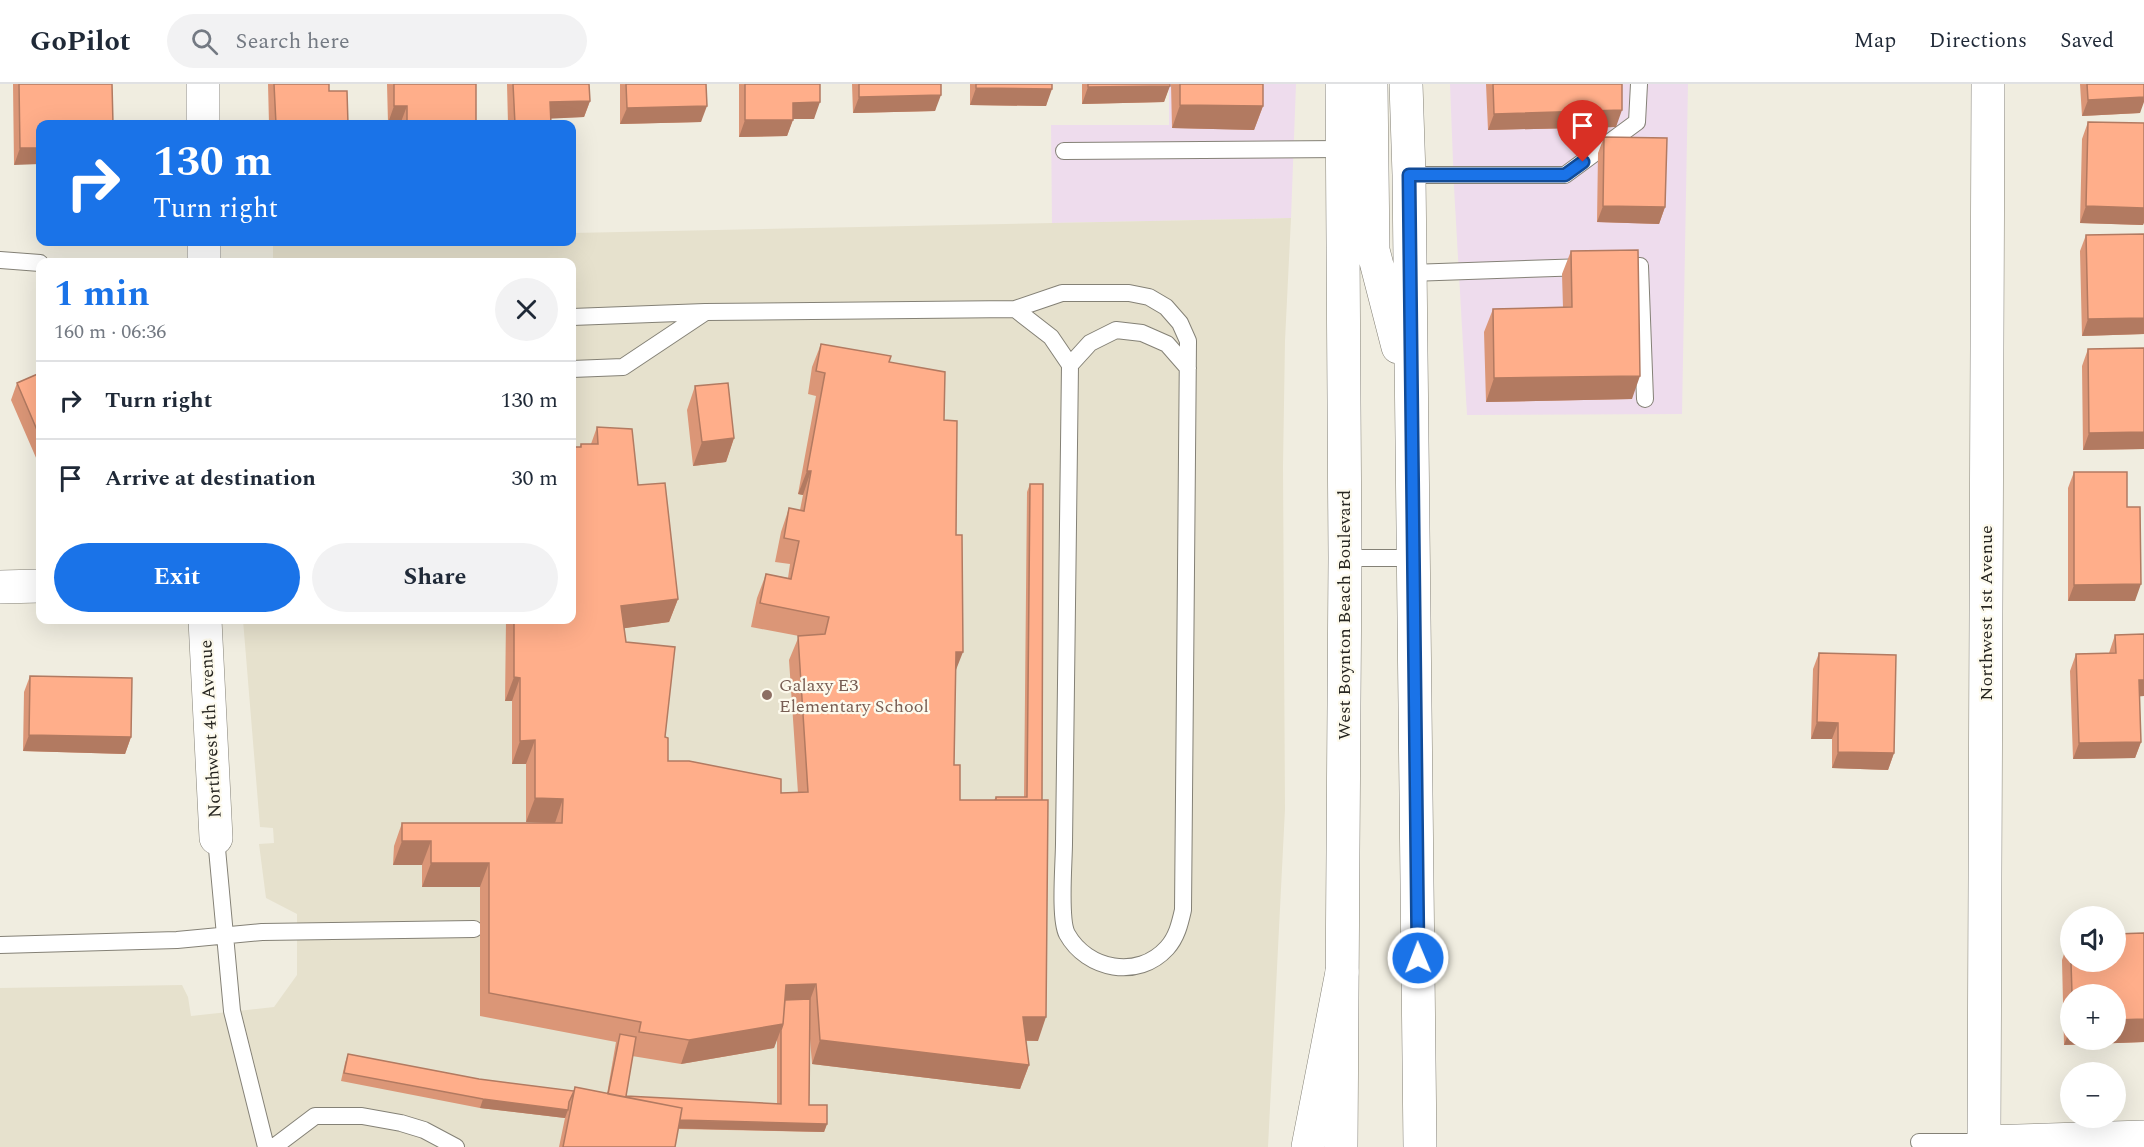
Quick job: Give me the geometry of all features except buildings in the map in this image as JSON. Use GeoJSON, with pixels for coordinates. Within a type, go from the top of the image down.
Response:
{"type":"FeatureCollection","features":[{"type":"Feature","properties":{"kind":"main road"},"geometry":{"type":"LineString","coordinates":[[203,84],[203,120]]}},
{"type":"Feature","properties":{"kind":"main road","name":"West Boynton Beach Boulevard"},"geometry":{"type":"LineString","coordinates":[[1341,1147],[1345,558],[1342,84]]}},
{"type":"Feature","properties":{"kind":"main road"},"geometry":{"type":"LineString","coordinates":[[1371,84],[1373,250],[1412,398]]}},
{"type":"Feature","properties":{"kind":"main road"},"geometry":{"type":"LineString","coordinates":[[1406,84],[1412,398],[1420,1147]]}},
{"type":"Feature","properties":{"kind":"main road","name":"Northwest 1st Avenue"},"geometry":{"type":"LineString","coordinates":[[1984,1142],[1988,84]]}},
{"type":"Feature","properties":{"kind":"main road"},"geometry":{"type":"LineString","coordinates":[[0,587],[36,586]]}},
{"type":"Feature","properties":{"kind":"main road","name":"Northwest 4th Avenue"},"geometry":{"type":"LineString","coordinates":[[205,624],[216,838]]}},
{"type":"Feature","properties":{"kind":"main road"},"geometry":{"type":"LineString","coordinates":[[1308,1147],[1342,972]]}},
{"type":"Feature","properties":{"kind":"main road"},"geometry":{"type":"LineString","coordinates":[[1984,1142],[2144,1137]]}},
{"type":"Feature","properties":{"kind":"lane"},"geometry":{"type":"LineString","coordinates":[[1409,175],[1565,175],[1637,122],[1640,84]]}},
{"type":"Feature","properties":{"kind":"lane"},"geometry":{"type":"LineString","coordinates":[[1064,151],[1343,149]]}},
{"type":"Feature","properties":{"kind":"lane"},"geometry":{"type":"LineString","coordinates":[[0,260],[36,263]]}},
{"type":"Feature","properties":{"kind":"lane"},"geometry":{"type":"LineString","coordinates":[[1410,273],[1640,266],[1645,399]]}},
{"type":"Feature","properties":{"kind":"lane"},"geometry":{"type":"LineString","coordinates":[[576,317],[705,312],[1016,309],[1062,293],[1129,293],[1149,297],[1166,308],[1180,323],[1188,341],[1183,910],[1178,930],[1168,948],[1152,960],[1133,967],[1113,967],[1093,961],[1077,949],[1066,931],[1064,913],[1070,365],[1051,337],[1016,309]]}},
{"type":"Feature","properties":{"kind":"lane"},"geometry":{"type":"LineString","coordinates":[[576,369],[623,367],[705,312]]}},
{"type":"Feature","properties":{"kind":"lane"},"geometry":{"type":"LineString","coordinates":[[1070,365],[1090,343],[1116,330],[1142,333],[1167,344],[1188,368]]}},
{"type":"Feature","properties":{"kind":"lane"},"geometry":{"type":"LineString","coordinates":[[1345,558],[1413,558]]}},
{"type":"Feature","properties":{"kind":"lane"},"geometry":{"type":"LineString","coordinates":[[216,838],[232,1011],[266,1147]]}},
{"type":"Feature","properties":{"kind":"lane"},"geometry":{"type":"LineString","coordinates":[[0,945],[164,940],[262,932],[474,929]]}},
{"type":"Feature","properties":{"kind":"lane"},"geometry":{"type":"LineString","coordinates":[[274,1147],[315,1116],[362,1116],[424,1130],[456,1147]]}},
{"type":"Feature","properties":{"kind":"lane"},"geometry":{"type":"LineString","coordinates":[[1919,1142],[1984,1142]]}},
{"type":"Feature","properties":{"kind":"shaded area"},"geometry":{"type":"Polygon","coordinates":[[[1169,84],[1296,84],[1291,218],[1052,223],[1051,125],[1169,125],[1169,84]]]}},
{"type":"Feature","properties":{"kind":"shaded area"},"geometry":{"type":"Polygon","coordinates":[[[1450,84],[1688,84],[1682,414],[1467,415],[1450,84]]]}},
{"type":"Feature","properties":{"kind":"shaded area","name":"Galaxy E3 Elementary School"},"geometry":{"type":"Polygon","coordinates":[[[1291,218],[1285,341],[1283,466],[1285,809],[1268,1147],[0,1147],[0,988],[182,985],[188,997],[191,1016],[274,1007],[297,975],[297,914],[266,898],[259,844],[274,843],[273,828],[260,827],[243,624],[576,624],[576,258],[273,258],[273,246],[576,246],[576,233],[1291,218]]]}},
{"type":"Feature","properties":{"kind":"place","name":"Galaxy E3 Elementary School"},"geometry":{"type":"Point","coordinates":[767,695]}},
{"type":"Feature","properties":{"kind":"route"},"geometry":{"type":"LineString","coordinates":[[1418,958],[1409,175],[1565,175],[1583,162]]}}]}
